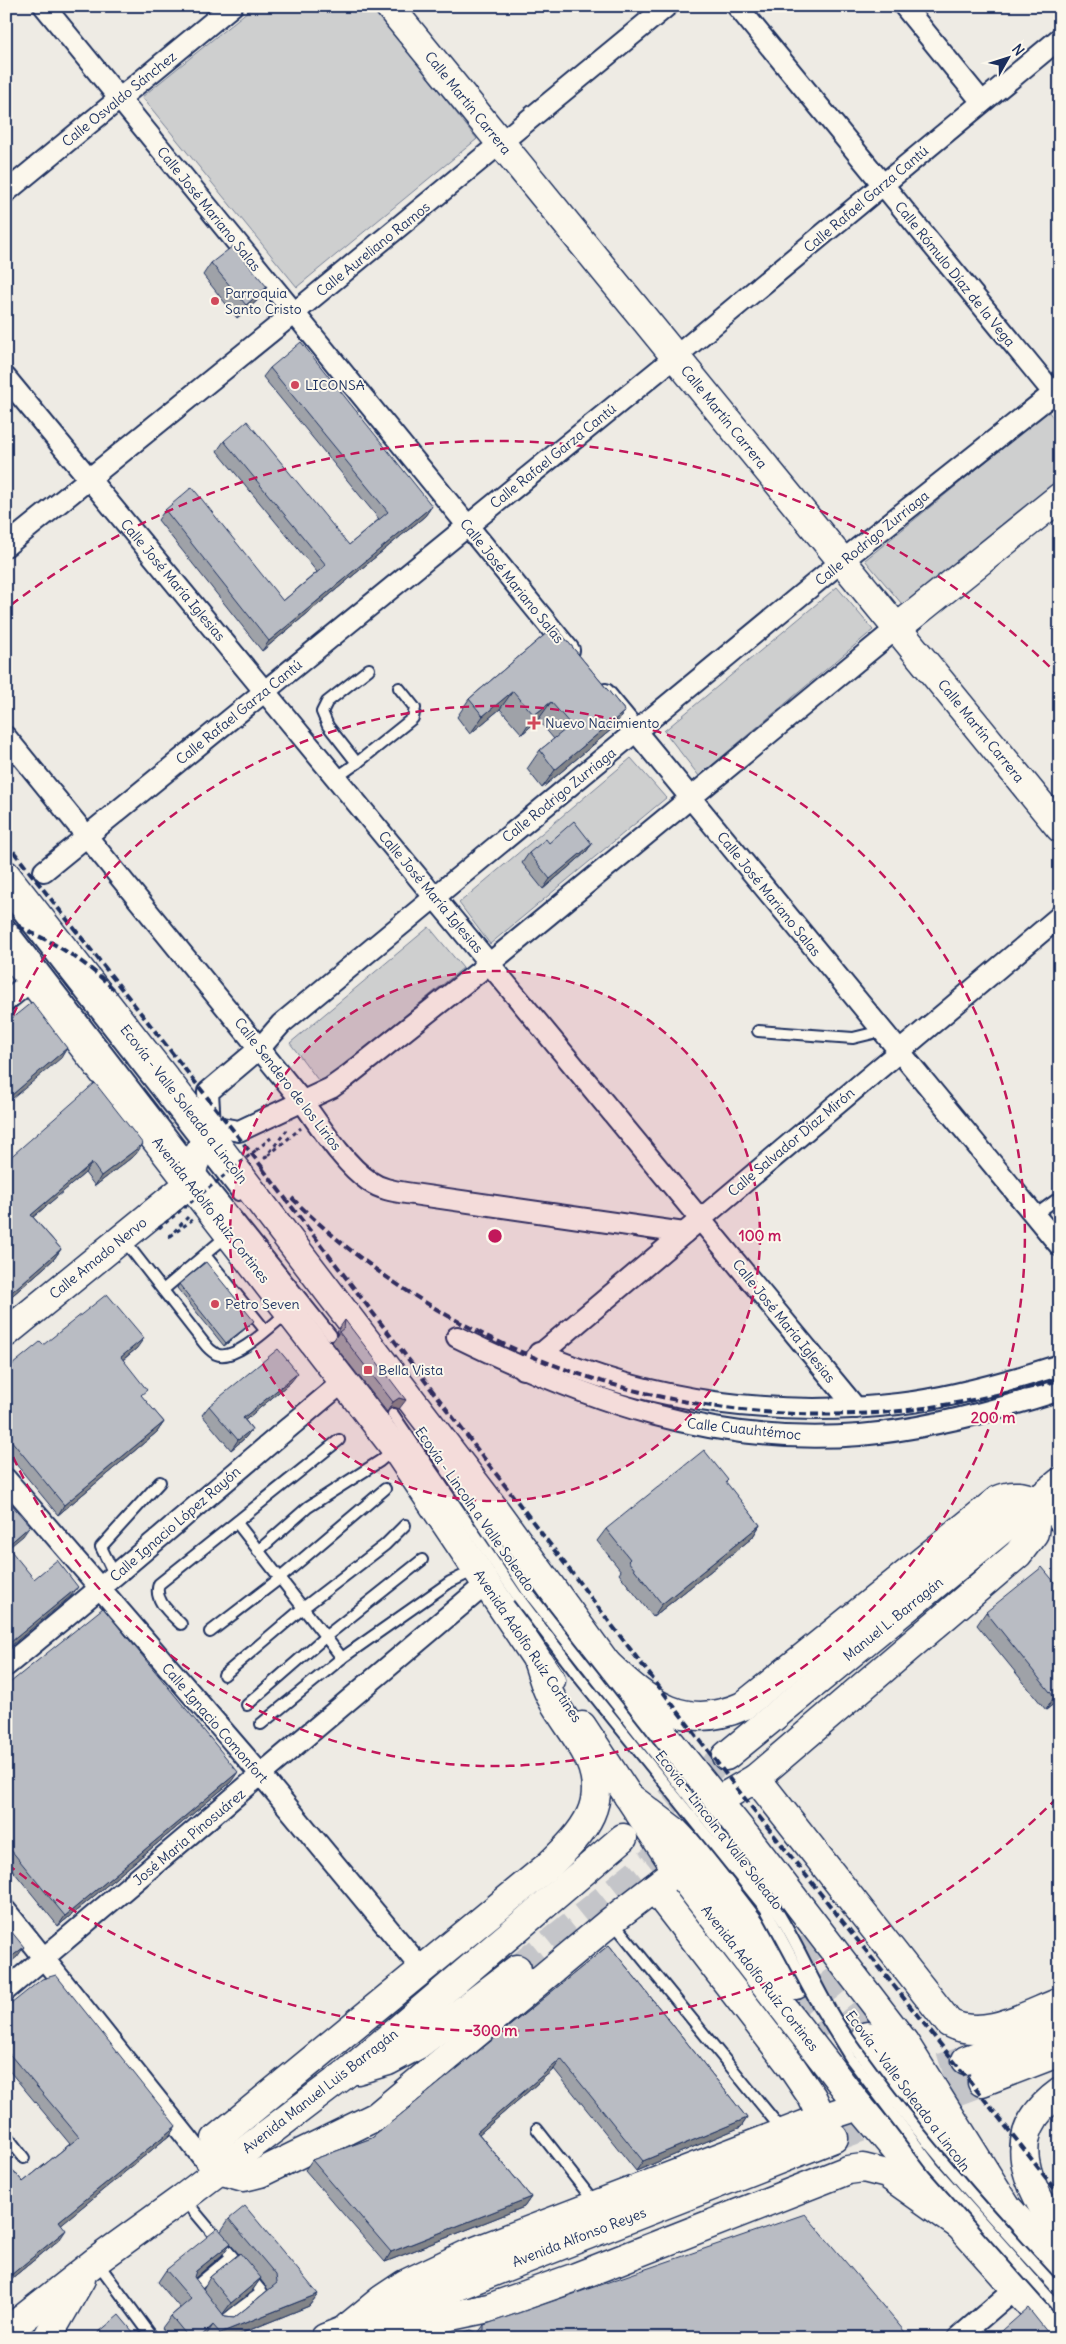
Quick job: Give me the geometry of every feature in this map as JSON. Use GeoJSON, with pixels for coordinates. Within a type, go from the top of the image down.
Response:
{"type":"FeatureCollection","features":[{"type":"Feature","properties":{"kind":"main road","name":"Calle Martín Carrera"},"geometry":{"type":"LineString","coordinates":[[389,6],[1060,828]]}},
{"type":"Feature","properties":{"kind":"main road"},"geometry":{"type":"LineString","coordinates":[[897,628],[1060,497]]}},
{"type":"Feature","properties":{"kind":"main road","name":"Avenida Adolfo Ruíz Cortines"},"geometry":{"type":"LineString","coordinates":[[6,875],[201,1151],[486,1499],[608,1664],[904,2042],[1007,2207],[1060,2266]]}},
{"type":"Feature","properties":{"kind":"main road","name":"Avenida Adolfo Ruíz Cortines"},"geometry":{"type":"LineString","coordinates":[[6,947],[32,980],[201,1151],[209,1208],[395,1448],[677,1870],[859,2106],[959,2225],[1060,2338]]}},
{"type":"Feature","properties":{"kind":"main road","name":"Calle Amado Nervo"},"geometry":{"type":"LineString","coordinates":[[6,1333],[122,1238],[201,1151]]}},
{"type":"Feature","properties":{"kind":"main road"},"geometry":{"type":"LineString","coordinates":[[608,1664],[635,1691],[671,1712],[704,1717],[731,1712],[744,1706],[998,1500],[1005,1497],[1047,1493],[1034,1533],[1018,1554],[756,1778],[717,1801]]}},
{"type":"Feature","properties":{"kind":"main road","name":"Manuel L. Barragán"},"geometry":{"type":"LineString","coordinates":[[726,1756],[1047,1493]]}},
{"type":"Feature","properties":{"kind":"main road"},"geometry":{"type":"LineString","coordinates":[[537,1660],[551,1698],[589,1760],[594,1774],[596,1804],[585,1826],[570,1845],[548,1866],[421,1968],[216,2140],[217,2171],[244,2176],[260,2173],[377,2116],[611,1921],[677,1870]]}},
{"type":"Feature","properties":{"kind":"main road"},"geometry":{"type":"LineString","coordinates":[[756,1778],[949,2023],[960,2029],[983,2029],[1060,2002]]}},
{"type":"Feature","properties":{"kind":"main road"},"geometry":{"type":"LineString","coordinates":[[628,1796],[674,1831],[696,1853],[796,1985]]}},
{"type":"Feature","properties":{"kind":"main road","name":"Avenida Manuel Luis Barragán"},"geometry":{"type":"LineString","coordinates":[[6,2332],[92,2264],[183,2198],[347,2073],[623,1838]]}},
{"type":"Feature","properties":{"kind":"main road"},"geometry":{"type":"LineString","coordinates":[[654,1888],[790,2063],[828,2128]]}},
{"type":"Feature","properties":{"kind":"main road"},"geometry":{"type":"LineString","coordinates":[[347,2073],[388,2061],[418,2045],[517,1969]]}},
{"type":"Feature","properties":{"kind":"main road"},"geometry":{"type":"LineString","coordinates":[[966,2060],[1060,2028]]}},
{"type":"Feature","properties":{"kind":"main road"},"geometry":{"type":"LineString","coordinates":[[867,2036],[938,2137],[1007,2207]]}},
{"type":"Feature","properties":{"kind":"main road"},"geometry":{"type":"LineString","coordinates":[[982,2082],[1060,2052]]}},
{"type":"Feature","properties":{"kind":"main road"},"geometry":{"type":"LineString","coordinates":[[1060,2092],[1037,2113],[1027,2128],[1024,2155],[1026,2174],[1035,2196],[1060,2235]]}},
{"type":"Feature","properties":{"kind":"main road"},"geometry":{"type":"LineString","coordinates":[[337,2333],[381,2300],[432,2270],[470,2253],[784,2133],[828,2128],[859,2106]]}},
{"type":"Feature","properties":{"kind":"main road","name":"Avenida Alfonso Reyes"},"geometry":{"type":"LineString","coordinates":[[337,2333],[828,2128]]}},
{"type":"Feature","properties":{"kind":"main road"},"geometry":{"type":"LineString","coordinates":[[337,2333],[401,2325],[458,2322],[489,2308],[576,2277],[848,2170],[863,2168],[887,2174],[959,2225]]}},
{"type":"Feature","properties":{"kind":"main road"},"geometry":{"type":"LineString","coordinates":[[47,2338],[92,2264]]}},
{"type":"Feature","properties":{"kind":"street","name":"Calle José Mariano Salas"},"geometry":{"type":"LineString","coordinates":[[44,6],[690,798],[1060,1246]]}},
{"type":"Feature","properties":{"kind":"street","name":"Calle Osvaldo Sánchez"},"geometry":{"type":"LineString","coordinates":[[6,192],[232,6]]}},
{"type":"Feature","properties":{"kind":"street","name":"Calle Aureliano Ramos"},"geometry":{"type":"LineString","coordinates":[[6,546],[501,144],[667,6]]}},
{"type":"Feature","properties":{"kind":"street","name":"Calle Rómulo Díaz de la Vega"},"geometry":{"type":"LineString","coordinates":[[737,6],[883,185],[1058,394]]}},
{"type":"Feature","properties":{"kind":"street"},"geometry":{"type":"LineString","coordinates":[[904,6],[982,102]]}},
{"type":"Feature","properties":{"kind":"street","name":"Calle Rafael Garza Cantú"},"geometry":{"type":"LineString","coordinates":[[44,871],[675,357],[1060,38]]}},
{"type":"Feature","properties":{"kind":"street","name":"Calle José María Iglesias"},"geometry":{"type":"LineString","coordinates":[[6,378],[434,897],[490,962],[856,1408]]}},
{"type":"Feature","properties":{"kind":"street","name":"Calle Rodrigo Zurriaga"},"geometry":{"type":"LineString","coordinates":[[201,1151],[208,1092],[260,1048],[298,1008],[842,561],[1058,394]]}},
{"type":"Feature","properties":{"kind":"street"},"geometry":{"type":"LineString","coordinates":[[201,1151],[331,1088],[345,1078],[490,962],[897,628]]}},
{"type":"Feature","properties":{"kind":"street","name":"Calle Sendero de los Lirios"},"geometry":{"type":"LineString","coordinates":[[6,737],[260,1048],[358,1172],[370,1182],[387,1190],[684,1233]]}},
{"type":"Feature","properties":{"kind":"street","name":"Calle Salvador Díaz Mirón"},"geometry":{"type":"LineString","coordinates":[[523,1369],[539,1353],[1060,916]]}},
{"type":"Feature","properties":{"kind":"street"},"geometry":{"type":"LineString","coordinates":[[6,1001],[32,980]]}},
{"type":"Feature","properties":{"kind":"street","name":"Calle Cuauhtémoc"},"geometry":{"type":"LineString","coordinates":[[457,1337],[523,1369],[590,1396],[646,1414],[728,1430],[780,1435],[860,1435],[895,1430],[992,1410],[1060,1390]]}},
{"type":"Feature","properties":{"kind":"street","name":"Calle Cuauhtémoc"},"geometry":{"type":"LineString","coordinates":[[539,1353],[577,1369],[633,1386],[691,1398],[783,1408],[856,1408],[900,1404],[974,1389],[1060,1365]]}},
{"type":"Feature","properties":{"kind":"street","name":"Calle Ignacio López Rayón"},"geometry":{"type":"LineString","coordinates":[[6,1666],[100,1590],[197,1503],[343,1382]]}},
{"type":"Feature","properties":{"kind":"street","name":"Calle Ignacio Comonfort"},"geometry":{"type":"LineString","coordinates":[[6,1479],[262,1776],[421,1968]]}},
{"type":"Feature","properties":{"kind":"street"},"geometry":{"type":"LineString","coordinates":[[1047,1493],[1060,1523]]}},
{"type":"Feature","properties":{"kind":"street","name":"José María Pinosuárez"},"geometry":{"type":"LineString","coordinates":[[6,1990],[262,1776],[481,1577]]}},
{"type":"Feature","properties":{"kind":"street"},"geometry":{"type":"LineString","coordinates":[[6,1911],[217,2171]]}},
{"type":"Feature","properties":{"kind":"street"},"geometry":{"type":"LineString","coordinates":[[958,2338],[1016,2288]]}},
{"type":"Feature","properties":{"kind":"lane"},"geometry":{"type":"LineString","coordinates":[[357,763],[328,726],[322,712],[327,702],[369,669]]}},
{"type":"Feature","properties":{"kind":"lane"},"geometry":{"type":"LineString","coordinates":[[336,778],[413,718],[414,708],[399,688]]}},
{"type":"Feature","properties":{"kind":"lane","name":"Ecovía - Valle Soleado a Lincoln"},"geometry":{"type":"LineString","coordinates":[[6,898],[201,1151],[244,1203]]}},
{"type":"Feature","properties":{"kind":"lane"},"geometry":{"type":"LineString","coordinates":[[6,921],[201,1151],[331,1335]]}},
{"type":"Feature","properties":{"kind":"lane"},"geometry":{"type":"LineString","coordinates":[[758,1031],[853,1038],[882,1032]]}},
{"type":"Feature","properties":{"kind":"lane"},"geometry":{"type":"LineString","coordinates":[[1034,1216],[1060,1197]]}},
{"type":"Feature","properties":{"kind":"lane"},"geometry":{"type":"LineString","coordinates":[[163,1290],[229,1234]]}},
{"type":"Feature","properties":{"kind":"lane"},"geometry":{"type":"LineString","coordinates":[[122,1238],[204,1343],[217,1354],[234,1353],[289,1311]]}},
{"type":"Feature","properties":{"kind":"lane"},"geometry":{"type":"LineString","coordinates":[[205,1255],[265,1330]]}},
{"type":"Feature","properties":{"kind":"lane"},"geometry":{"type":"LineString","coordinates":[[330,1311],[342,1327]]}},
{"type":"Feature","properties":{"kind":"lane"},"geometry":{"type":"LineString","coordinates":[[404,1406],[415,1422]]}},
{"type":"Feature","properties":{"kind":"lane","name":"Ecovía - Lincoln a Valle Soleado"},"geometry":{"type":"LineString","coordinates":[[392,1414],[522,1594],[578,1676],[765,1908],[813,1997],[851,2059],[933,2167],[1060,2310]]}},
{"type":"Feature","properties":{"kind":"lane","name":"Ecovía - Valle Soleado a Lincoln"},"geometry":{"type":"LineString","coordinates":[[426,1439],[522,1594],[772,1903],[786,1924],[833,2016],[856,2049],[948,2167],[1060,2292]]}},
{"type":"Feature","properties":{"kind":"lane"},"geometry":{"type":"LineString","coordinates":[[180,1624],[160,1601],[157,1589],[159,1584],[339,1440]]}},
{"type":"Feature","properties":{"kind":"lane"},"geometry":{"type":"LineString","coordinates":[[258,1551],[308,1507],[380,1461],[395,1448]]}},
{"type":"Feature","properties":{"kind":"lane"},"geometry":{"type":"LineString","coordinates":[[115,1576],[100,1547],[160,1482]]}},
{"type":"Feature","properties":{"kind":"lane"},"geometry":{"type":"LineString","coordinates":[[210,1632],[279,1579],[385,1489]]}},
{"type":"Feature","properties":{"kind":"lane"},"geometry":{"type":"LineString","coordinates":[[237,1523],[342,1658]]}},
{"type":"Feature","properties":{"kind":"lane"},"geometry":{"type":"LineString","coordinates":[[224,1675],[303,1608],[384,1545],[405,1525]]}},
{"type":"Feature","properties":{"kind":"lane"},"geometry":{"type":"LineString","coordinates":[[246,1705],[325,1637],[422,1560]]}},
{"type":"Feature","properties":{"kind":"lane"},"geometry":{"type":"LineString","coordinates":[[260,1724],[342,1658],[450,1582],[481,1577]]}},
{"type":"Feature","properties":{"kind":"lane"},"geometry":{"type":"LineString","coordinates":[[611,1921],[784,2133]]}},
{"type":"Feature","properties":{"kind":"lane"},"geometry":{"type":"LineString","coordinates":[[537,2129],[597,2204]]}},
{"type":"Feature","properties":{"kind":"lane"},"geometry":{"type":"LineString","coordinates":[[6,2135],[24,2158]]}},
{"type":"Feature","properties":{"kind":"lane"},"geometry":{"type":"LineString","coordinates":[[183,2198],[262,2292],[221,2325],[215,2318]]}},
{"type":"Feature","properties":{"kind":"lane"},"geometry":{"type":"LineString","coordinates":[[204,2303],[192,2289],[232,2256]]}},
{"type":"Feature","properties":{"kind":"lane"},"geometry":{"type":"LineString","coordinates":[[92,2264],[153,2338]]}},
{"type":"Feature","properties":{"kind":"path"},"geometry":{"type":"LineString","coordinates":[[293,1122],[265,1158],[314,1118]]}},
{"type":"Feature","properties":{"kind":"path"},"geometry":{"type":"LineString","coordinates":[[209,1208],[168,1238],[194,1210],[159,1228],[284,1127]]}},
{"type":"Feature","properties":{"kind":"shaded area"},"geometry":{"type":"Polygon","coordinates":[[[254,6],[371,6],[477,139],[297,287],[142,97],[254,6]]]}},
{"type":"Feature","properties":{"kind":"shaded area"},"geometry":{"type":"Polygon","coordinates":[[[1048,411],[1060,426],[1060,484],[907,610],[865,560],[1048,411]]]}},
{"type":"Feature","properties":{"kind":"shaded area"},"geometry":{"type":"Polygon","coordinates":[[[837,587],[873,630],[699,776],[664,731],[837,587]]]}},
{"type":"Feature","properties":{"kind":"shaded area"},"geometry":{"type":"Polygon","coordinates":[[[631,758],[666,798],[490,944],[459,903],[631,758]]]}},
{"type":"Feature","properties":{"kind":"shaded area"},"geometry":{"type":"Polygon","coordinates":[[[429,927],[463,968],[321,1084],[290,1043],[429,927]]]}},
{"type":"Feature","properties":{"kind":"building"},"geometry":{"type":"Polygon","coordinates":[[[233,246],[267,287],[246,305],[211,263],[233,246]]]}},
{"type":"Feature","properties":{"kind":"building"},"geometry":{"type":"Polygon","coordinates":[[[301,342],[432,506],[269,641],[165,510],[192,487],[283,601],[326,565],[224,441],[247,421],[349,545],[388,512],[270,368],[301,342]]]}},
{"type":"Feature","properties":{"kind":"building"},"geometry":{"type":"Polygon","coordinates":[[[555,626],[625,711],[555,770],[540,750],[571,725],[551,702],[534,715],[513,691],[483,716],[469,699],[555,626]]]}},
{"type":"Feature","properties":{"kind":"building"},"geometry":{"type":"Polygon","coordinates":[[[574,821],[592,844],[550,879],[529,853],[546,839],[549,843],[574,821]]]}},
{"type":"Feature","properties":{"kind":"building"},"geometry":{"type":"Polygon","coordinates":[[[32,1002],[67,1048],[6,1100],[6,1023],[32,1002]]]}},
{"type":"Feature","properties":{"kind":"building"},"geometry":{"type":"Polygon","coordinates":[[[95,1083],[143,1144],[101,1176],[92,1163],[31,1215],[61,1249],[6,1297],[6,1161],[95,1083]]]}},
{"type":"Feature","properties":{"kind":"building","name":"Petro Seven"},"geometry":{"type":"Polygon","coordinates":[[[206,1262],[254,1321],[226,1343],[179,1284],[206,1262]]]}},
{"type":"Feature","properties":{"kind":"building"},"geometry":{"type":"Polygon","coordinates":[[[107,1294],[144,1338],[121,1357],[147,1390],[141,1395],[164,1422],[64,1505],[6,1434],[6,1370],[40,1342],[43,1345],[107,1294]]]}},
{"type":"Feature","properties":{"kind":"building"},"geometry":{"type":"Polygon","coordinates":[[[345,1320],[406,1400],[399,1398],[393,1402],[339,1332],[344,1328],[345,1320]]]}},
{"type":"Feature","properties":{"kind":"building"},"geometry":{"type":"Polygon","coordinates":[[[278,1349],[298,1373],[243,1418],[252,1429],[238,1440],[209,1406],[278,1349]]]}},
{"type":"Feature","properties":{"kind":"building"},"geometry":{"type":"Polygon","coordinates":[[[704,1450],[728,1480],[726,1482],[760,1525],[662,1604],[628,1561],[630,1559],[606,1529],[704,1450]]]}},
{"type":"Feature","properties":{"kind":"building"},"geometry":{"type":"Polygon","coordinates":[[[11,1504],[30,1526],[7,1546],[34,1579],[57,1560],[78,1587],[6,1646],[6,1508],[11,1504]]]}},
{"type":"Feature","properties":{"kind":"building"},"geometry":{"type":"Polygon","coordinates":[[[1042,1567],[1060,1589],[1060,1693],[1054,1697],[986,1612],[1042,1567]]]}},
{"type":"Feature","properties":{"kind":"building"},"geometry":{"type":"Polygon","coordinates":[[[103,1608],[238,1772],[65,1916],[6,1844],[6,1686],[103,1608]]]}},
{"type":"Feature","properties":{"kind":"building"},"geometry":{"type":"Polygon","coordinates":[[[6,1925],[24,1947],[6,1961],[6,1925]]]}},
{"type":"Feature","properties":{"kind":"building"},"geometry":{"type":"Polygon","coordinates":[[[609,1945],[747,2118],[643,2161],[561,2059],[477,2132],[531,2197],[391,2252],[312,2160],[372,2138],[609,1945]]]}},
{"type":"Feature","properties":{"kind":"building"},"geometry":{"type":"Polygon","coordinates":[[[56,1975],[176,2126],[59,2221],[66,2230],[6,2279],[6,2212],[10,2210],[6,2205],[6,2162],[23,2182],[79,2137],[6,2050],[6,2008],[42,1979],[56,1975]]]}},
{"type":"Feature","properties":{"kind":"building"},"geometry":{"type":"Polygon","coordinates":[[[245,2206],[318,2294],[220,2333],[213,2325],[199,2338],[189,2338],[171,2316],[191,2299],[166,2270],[218,2228],[231,2243],[196,2271],[194,2277],[225,2317],[234,2318],[277,2283],[276,2275],[229,2219],[245,2206]]]}},
{"type":"Feature","properties":{"kind":"building"},"geometry":{"type":"Polygon","coordinates":[[[805,2214],[910,2338],[447,2338],[471,2330],[480,2334],[484,2330],[484,2325],[805,2214]]]}},
{"type":"Feature","properties":{"kind":"building"},"geometry":{"type":"Polygon","coordinates":[[[240,2253],[261,2278],[231,2303],[210,2277],[240,2253]]]}},
{"type":"Feature","properties":{"kind":"building"},"geometry":{"type":"Polygon","coordinates":[[[1028,2308],[1052,2338],[994,2338],[1028,2308]]]}},
{"type":"Feature","properties":{"kind":"building"},"geometry":{"type":"Polygon","coordinates":[[[119,2315],[138,2338],[92,2338],[119,2315]]]}},
{"type":"Feature","properties":{"kind":"tunnel"},"geometry":{"type":"LineString","coordinates":[[635,1828],[726,1756]]}},
{"type":"Feature","properties":{"kind":"tunnel"},"geometry":{"type":"LineString","coordinates":[[517,1969],[650,1862],[677,1847],[697,1845],[706,1848],[726,1863],[737,1876]]}},
{"type":"Feature","properties":{"kind":"tunnel"},"geometry":{"type":"LineString","coordinates":[[792,1944],[867,2036]]}},
{"type":"Feature","properties":{"kind":"tunnel"},"geometry":{"type":"LineString","coordinates":[[796,1985],[833,2030]]}},
{"type":"Feature","properties":{"kind":"tunnel"},"geometry":{"type":"LineString","coordinates":[[900,2075],[917,2075],[966,2060]]}},
{"type":"Feature","properties":{"kind":"tunnel"},"geometry":{"type":"LineString","coordinates":[[834,2138],[982,2082]]}},
{"type":"Feature","properties":{"kind":"railway"},"geometry":{"type":"LineString","coordinates":[[6,842],[266,1172]]}},
{"type":"Feature","properties":{"kind":"railway"},"geometry":{"type":"LineString","coordinates":[[6,922],[37,935],[66,951],[92,970],[117,993]]}},
{"type":"Feature","properties":{"kind":"railway"},"geometry":{"type":"LineString","coordinates":[[262,1168],[738,1790],[1060,2196]]}},
{"type":"Feature","properties":{"kind":"railway"},"geometry":{"type":"LineString","coordinates":[[292,1198],[350,1250],[413,1295],[481,1333],[551,1364],[625,1388],[701,1404],[777,1413],[855,1414],[881,1413],[958,1403],[1060,1380]]}},
{"type":"Feature","properties":{"kind":"place","name":"Parroquia Santo Cristo"},"geometry":{"type":"Point","coordinates":[215,301]}},
{"type":"Feature","properties":{"kind":"place","name":"LICONSA"},"geometry":{"type":"Point","coordinates":[295,385]}},
{"type":"Feature","properties":{"kind":"place","name":"Nuevo Nacimiento"},"geometry":{"type":"Point","coordinates":[534,723]}},
{"type":"Feature","properties":{"kind":"place","name":"Petro Seven"},"geometry":{"type":"Point","coordinates":[215,1304]}},
{"type":"Feature","properties":{"kind":"place","name":"Bella Vista"},"geometry":{"type":"Point","coordinates":[368,1370]}}]}
